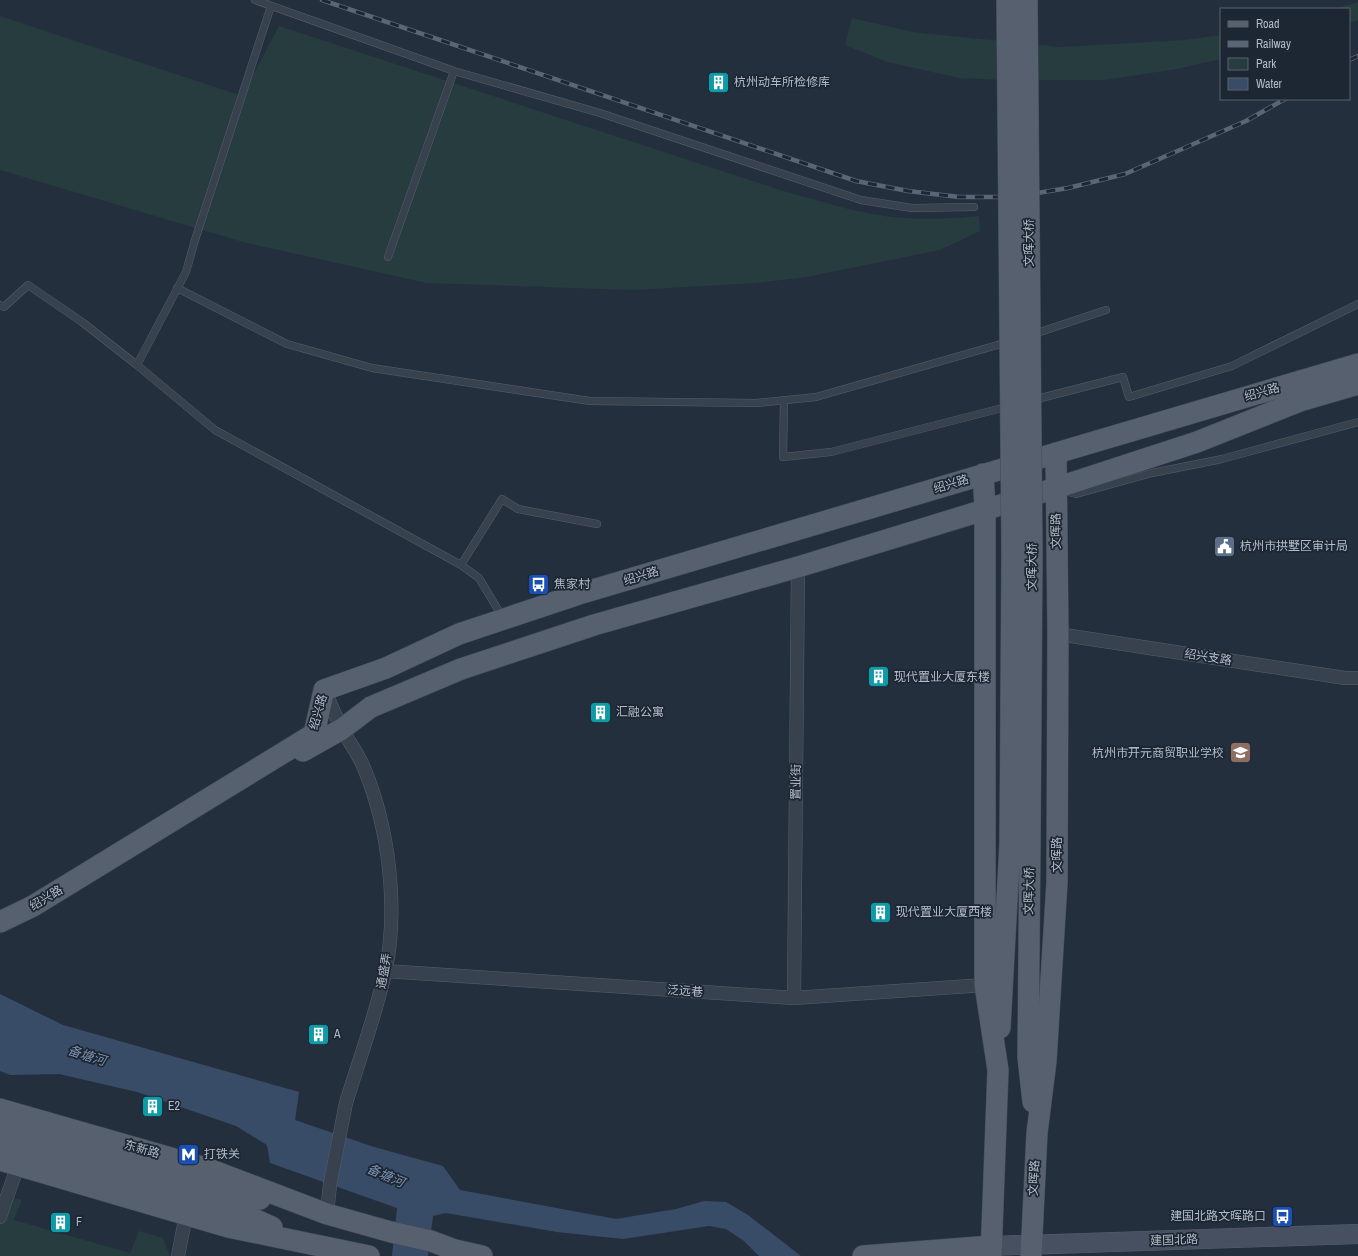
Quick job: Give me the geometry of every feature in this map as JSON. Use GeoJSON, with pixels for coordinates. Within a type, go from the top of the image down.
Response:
{"type":"FeatureCollection","features":[{"type":"Feature","properties":{"kind":"main road","name":"文晖大桥"},"geometry":{"type":"LineString","coordinates":[[1007,0],[1012,552],[1020,844],[1028,1058],[1037,1133]]}},
{"type":"Feature","properties":{"kind":"main road","name":"文晖大桥"},"geometry":{"type":"LineString","coordinates":[[998,1070],[1020,844],[1032,545],[1027,0]]}},
{"type":"Feature","properties":{"kind":"main road","name":"绍兴路"},"geometry":{"type":"LineString","coordinates":[[0,922],[32,906],[314,734],[324,690],[386,668],[459,634],[586,592],[1358,364]]}},
{"type":"Feature","properties":{"kind":"main road","name":"绍兴路"},"geometry":{"type":"LineString","coordinates":[[0,935],[35,918],[342,729],[371,707],[461,669],[594,625],[798,566],[985,508],[1056,488],[1197,442],[1300,401],[1358,384]]}},
{"type":"Feature","properties":{"kind":"main road","name":"文晖路"},"geometry":{"type":"LineString","coordinates":[[1031,1250],[1037,1133],[1046,1061],[1057,882],[1058,634],[1056,453]]}},
{"type":"Feature","properties":{"kind":"main road"},"geometry":{"type":"LineString","coordinates":[[863,1256],[991,1251],[998,1070],[984,985],[985,508],[983,474]]}},
{"type":"Feature","properties":{"kind":"main road","name":"东新路"},"geometry":{"type":"LineString","coordinates":[[0,1108],[206,1168],[305,1204],[328,1214],[391,1232],[431,1241],[455,1250],[482,1256]]}},
{"type":"Feature","properties":{"kind":"main road","name":"东新路"},"geometry":{"type":"LineString","coordinates":[[0,1128],[248,1198],[305,1204]]}},
{"type":"Feature","properties":{"kind":"main road"},"geometry":{"type":"LineString","coordinates":[[0,1144],[236,1211],[300,1240]]}},
{"type":"Feature","properties":{"kind":"main road"},"geometry":{"type":"LineString","coordinates":[[9,1162],[228,1227],[300,1240],[369,1256]]}},
{"type":"Feature","properties":{"kind":"main road","name":"建国北路"},"geometry":{"type":"LineString","coordinates":[[991,1251],[1358,1234]]}},
{"type":"Feature","properties":{"kind":"street","name":"置业街"},"geometry":{"type":"LineString","coordinates":[[794,998],[798,566]]}},
{"type":"Feature","properties":{"kind":"street","name":"绍兴支路"},"geometry":{"type":"LineString","coordinates":[[1058,634],[1345,678],[1358,678]]}},
{"type":"Feature","properties":{"kind":"street","name":"通盛弄"},"geometry":{"type":"LineString","coordinates":[[324,690],[342,729],[364,767],[376,802],[386,848],[391,911],[385,971],[375,1010],[346,1103],[330,1184],[328,1214]]}},
{"type":"Feature","properties":{"kind":"street","name":"泛远巷"},"geometry":{"type":"LineString","coordinates":[[385,971],[794,998],[984,985]]}},
{"type":"Feature","properties":{"kind":"street"},"geometry":{"type":"LineString","coordinates":[[0,1217],[9,1162]]}},
{"type":"Feature","properties":{"kind":"street"},"geometry":{"type":"LineString","coordinates":[[178,1256],[186,1215]]}},
{"type":"Feature","properties":{"kind":"lane"},"geometry":{"type":"LineString","coordinates":[[255,0],[454,72],[600,113],[861,200],[912,208],[974,207]]}},
{"type":"Feature","properties":{"kind":"lane"},"geometry":{"type":"LineString","coordinates":[[137,365],[186,272],[194,240],[271,6]]}},
{"type":"Feature","properties":{"kind":"lane"},"geometry":{"type":"LineString","coordinates":[[388,257],[454,72]]}},
{"type":"Feature","properties":{"kind":"lane"},"geometry":{"type":"LineString","coordinates":[[0,305],[4,307],[28,285],[82,322],[137,365],[215,430],[461,565],[479,578],[504,619]]}},
{"type":"Feature","properties":{"kind":"lane"},"geometry":{"type":"LineString","coordinates":[[178,288],[287,344],[372,368],[590,401],[756,403],[816,397],[981,351],[1106,310]]}},
{"type":"Feature","properties":{"kind":"lane"},"geometry":{"type":"LineString","coordinates":[[1023,403],[1123,377],[1129,397],[1232,366],[1358,304]]}},
{"type":"Feature","properties":{"kind":"lane"},"geometry":{"type":"LineString","coordinates":[[784,400],[783,457],[831,452],[1015,405]]}},
{"type":"Feature","properties":{"kind":"lane"},"geometry":{"type":"LineString","coordinates":[[1056,488],[1076,494],[1152,473],[1222,459],[1358,422]]}},
{"type":"Feature","properties":{"kind":"lane"},"geometry":{"type":"LineString","coordinates":[[461,565],[502,499],[518,509],[596,524]]}},
{"type":"Feature","properties":{"kind":"green space"},"geometry":{"type":"Polygon","coordinates":[[[1358,2],[1358,20],[1350,23],[1350,8],[1337,8],[1358,2]]]}},
{"type":"Feature","properties":{"kind":"green space"},"geometry":{"type":"Polygon","coordinates":[[[0,16],[242,96],[279,26],[780,190],[845,208],[884,216],[932,219],[979,216],[980,231],[940,250],[807,277],[756,283],[632,290],[426,283],[243,242],[0,170],[0,16]]]}},
{"type":"Feature","properties":{"kind":"green space"},"geometry":{"type":"Polygon","coordinates":[[[852,18],[912,32],[1060,47],[1185,40],[1220,35],[1220,59],[1177,69],[1104,80],[1002,80],[959,78],[887,62],[845,45],[852,18]]]}},
{"type":"Feature","properties":{"kind":"green space"},"geometry":{"type":"Polygon","coordinates":[[[0,1195],[22,1200],[14,1220],[130,1253],[139,1231],[163,1238],[170,1256],[0,1256],[0,1195]]]}},
{"type":"Feature","properties":{"kind":"water","name":"备塘河"},"geometry":{"type":"Polygon","coordinates":[[[0,994],[63,1025],[299,1092],[295,1120],[374,1147],[443,1166],[460,1190],[616,1219],[676,1209],[704,1201],[726,1202],[748,1215],[801,1256],[759,1256],[744,1241],[726,1229],[709,1226],[623,1239],[557,1232],[446,1213],[433,1216],[428,1256],[392,1256],[397,1208],[270,1163],[267,1145],[236,1126],[137,1092],[59,1074],[10,1075],[0,1071],[0,994]]]}},
{"type":"Feature","properties":{"kind":"railway"},"geometry":{"type":"LineString","coordinates":[[322,0],[856,181],[908,191],[959,197],[1013,197],[1068,188],[1125,174],[1246,121],[1283,100]]}},
{"type":"Feature","properties":{"kind":"railway"},"geometry":{"type":"LineString","coordinates":[[1350,60],[1358,56]]}},
{"type":"Feature","properties":{"kind":"place","name":"杭州动车所检修库"},"geometry":{"type":"Point","coordinates":[719,82]}},
{"type":"Feature","properties":{"kind":"place","name":"杭州市拱墅区审计局"},"geometry":{"type":"Point","coordinates":[1225,546]}},
{"type":"Feature","properties":{"kind":"place","name":"焦家村"},"geometry":{"type":"Point","coordinates":[538,584]}},
{"type":"Feature","properties":{"kind":"place","name":"现代置业大厦东楼"},"geometry":{"type":"Point","coordinates":[878,677]}},
{"type":"Feature","properties":{"kind":"place","name":"汇融公寓"},"geometry":{"type":"Point","coordinates":[601,712]}},
{"type":"Feature","properties":{"kind":"place","name":"杭州市开元商贸职业学校"},"geometry":{"type":"Point","coordinates":[1240,753]}},
{"type":"Feature","properties":{"kind":"place","name":"现代置业大厦西楼"},"geometry":{"type":"Point","coordinates":[880,912]}},
{"type":"Feature","properties":{"kind":"place","name":"A"},"geometry":{"type":"Point","coordinates":[318,1034]}},
{"type":"Feature","properties":{"kind":"place","name":"E2"},"geometry":{"type":"Point","coordinates":[152,1106]}},
{"type":"Feature","properties":{"kind":"place","name":"打铁关"},"geometry":{"type":"Point","coordinates":[188,1154]}},
{"type":"Feature","properties":{"kind":"place","name":"建国北路文晖路口"},"geometry":{"type":"Point","coordinates":[1282,1216]}},
{"type":"Feature","properties":{"kind":"place","name":"F"},"geometry":{"type":"Point","coordinates":[61,1222]}}]}
